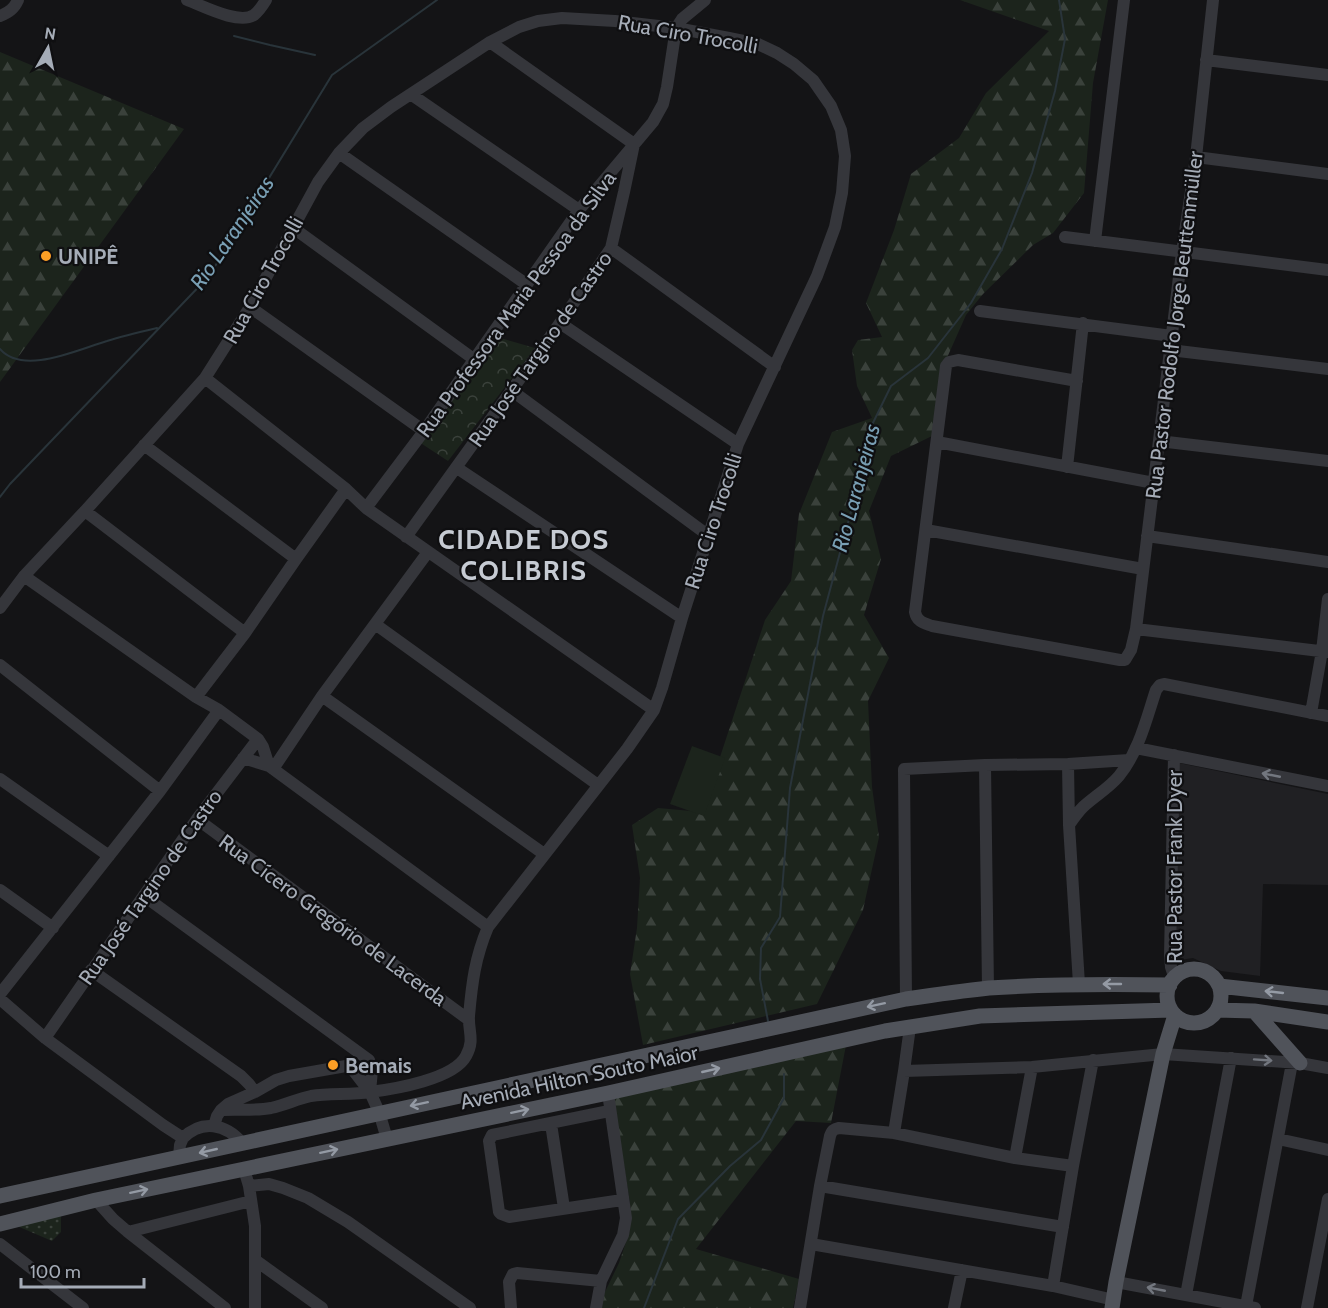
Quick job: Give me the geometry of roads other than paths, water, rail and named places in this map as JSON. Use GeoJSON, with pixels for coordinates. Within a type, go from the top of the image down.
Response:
{"type":"FeatureCollection","features":[{"type":"Feature","properties":{"kind":"main road"},"geometry":{"type":"LineString","coordinates":[[1163,1054],[1171,1042],[1196,1023],[1208,1019],[1217,1010],[1221,998],[1219,986],[1210,975],[1195,970],[1180,974],[1172,982],[1168,997],[1173,1012],[1182,1020],[1196,1023]]}},
{"type":"Feature","properties":{"kind":"main road","name":"Avenida Hilton Souto Maior"},"geometry":{"type":"LineString","coordinates":[[0,1196],[906,999],[988,988],[1172,982]]}},
{"type":"Feature","properties":{"kind":"main road"},"geometry":{"type":"LineString","coordinates":[[1219,986],[1328,998]]}},
{"type":"Feature","properties":{"kind":"main road"},"geometry":{"type":"LineString","coordinates":[[1217,1010],[1254,1011],[1328,1022]]}},
{"type":"Feature","properties":{"kind":"main road"},"geometry":{"type":"LineString","coordinates":[[1254,1011],[1296,1063]]}},
{"type":"Feature","properties":{"kind":"main road","name":"Avenida Hilton Souto Maior"},"geometry":{"type":"LineString","coordinates":[[0,1224],[73,1205],[608,1093],[885,1031],[980,1016],[1173,1012]]}},
{"type":"Feature","properties":{"kind":"main road"},"geometry":{"type":"LineString","coordinates":[[1113,1304],[1173,1012]]}},
{"type":"Feature","properties":{"kind":"main road"},"geometry":{"type":"LineString","coordinates":[[113,1197],[106,1189],[107,1181],[126,1169]]}},
{"type":"Feature","properties":{"kind":"main road"},"geometry":{"type":"LineString","coordinates":[[73,1205],[85,1191],[85,1185],[81,1179]]}},
{"type":"Feature","properties":{"kind":"street"},"geometry":{"type":"LineString","coordinates":[[0,16],[12,11],[18,0]]}},
{"type":"Feature","properties":{"kind":"street"},"geometry":{"type":"LineString","coordinates":[[187,0],[231,16],[247,18],[255,14],[266,0]]}},
{"type":"Feature","properties":{"kind":"street"},"geometry":{"type":"LineString","coordinates":[[676,28],[682,19],[705,0]]}},
{"type":"Feature","properties":{"kind":"street"},"geometry":{"type":"LineString","coordinates":[[1095,241],[1124,0]]}},
{"type":"Feature","properties":{"kind":"street","name":"Rua Pastor Rodolfo Jorge Beuttenmüller"},"geometry":{"type":"LineString","coordinates":[[926,530],[915,612],[916,618],[921,623],[1125,660],[1131,650],[1136,629],[1182,252],[1196,157],[1213,0]]}},
{"type":"Feature","properties":{"kind":"street","name":"Rua Ciro Trocolli"},"geometry":{"type":"LineString","coordinates":[[0,608],[24,576],[205,378],[250,307],[318,182],[339,153],[363,128],[490,42],[519,27],[538,21],[562,18],[676,28],[758,44],[777,53],[813,80],[831,106],[841,130],[845,156],[842,193],[835,227],[817,276],[738,444],[654,710],[627,749],[488,927],[474,966],[469,1020],[470,1047],[466,1057],[459,1065],[444,1074],[425,1081],[370,1092],[312,1096],[270,1108],[221,1110]]}},
{"type":"Feature","properties":{"kind":"street","name":"Rua Professora Maria Pessoa da Silva"},"geometry":{"type":"LineString","coordinates":[[366,508],[475,360],[579,210],[653,122],[663,104],[676,28]]}},
{"type":"Feature","properties":{"kind":"street"},"geometry":{"type":"LineString","coordinates":[[490,42],[634,144]]}},
{"type":"Feature","properties":{"kind":"street"},"geometry":{"type":"LineString","coordinates":[[1206,60],[1328,75]]}},
{"type":"Feature","properties":{"kind":"street"},"geometry":{"type":"LineString","coordinates":[[412,95],[579,210]]}},
{"type":"Feature","properties":{"kind":"street","name":"Rua José Targino de Castro"},"geometry":{"type":"LineString","coordinates":[[406,537],[611,248],[634,144]]}},
{"type":"Feature","properties":{"kind":"street"},"geometry":{"type":"LineString","coordinates":[[339,153],[526,284]]}},
{"type":"Feature","properties":{"kind":"street"},"geometry":{"type":"LineString","coordinates":[[1196,157],[1328,174]]}},
{"type":"Feature","properties":{"kind":"street"},"geometry":{"type":"LineString","coordinates":[[292,227],[475,360]]}},
{"type":"Feature","properties":{"kind":"street"},"geometry":{"type":"LineString","coordinates":[[1065,237],[1328,270]]}},
{"type":"Feature","properties":{"kind":"street"},"geometry":{"type":"LineString","coordinates":[[611,248],[775,366]]}},
{"type":"Feature","properties":{"kind":"street"},"geometry":{"type":"LineString","coordinates":[[250,307],[424,431]]}},
{"type":"Feature","properties":{"kind":"street"},"geometry":{"type":"LineString","coordinates":[[980,311],[1172,336]]}},
{"type":"Feature","properties":{"kind":"street"},"geometry":{"type":"LineString","coordinates":[[560,323],[738,444]]}},
{"type":"Feature","properties":{"kind":"street"},"geometry":{"type":"LineString","coordinates":[[1067,467],[1083,323]]}},
{"type":"Feature","properties":{"kind":"street"},"geometry":{"type":"LineString","coordinates":[[1170,350],[1328,369]]}},
{"type":"Feature","properties":{"kind":"street"},"geometry":{"type":"LineString","coordinates":[[1077,381],[958,360],[949,362],[946,366],[926,530],[1143,569]]}},
{"type":"Feature","properties":{"kind":"street"},"geometry":{"type":"LineString","coordinates":[[205,378],[346,489],[366,508],[654,710]]}},
{"type":"Feature","properties":{"kind":"street"},"geometry":{"type":"LineString","coordinates":[[511,390],[709,536]]}},
{"type":"Feature","properties":{"kind":"street"},"geometry":{"type":"LineString","coordinates":[[1159,441],[1328,461]]}},
{"type":"Feature","properties":{"kind":"street"},"geometry":{"type":"LineString","coordinates":[[937,442],[1154,483]]}},
{"type":"Feature","properties":{"kind":"street"},"geometry":{"type":"LineString","coordinates":[[144,446],[296,559]]}},
{"type":"Feature","properties":{"kind":"street"},"geometry":{"type":"LineString","coordinates":[[457,468],[682,618]]}},
{"type":"Feature","properties":{"kind":"street"},"geometry":{"type":"LineString","coordinates":[[196,697],[245,633],[346,489]]}},
{"type":"Feature","properties":{"kind":"street"},"geometry":{"type":"LineString","coordinates":[[85,511],[245,633]]}},
{"type":"Feature","properties":{"kind":"street"},"geometry":{"type":"LineString","coordinates":[[1147,536],[1328,562]]}},
{"type":"Feature","properties":{"kind":"street"},"geometry":{"type":"LineString","coordinates":[[271,767],[429,552]]}},
{"type":"Feature","properties":{"kind":"street"},"geometry":{"type":"LineString","coordinates":[[24,576],[258,739],[271,767]]}},
{"type":"Feature","properties":{"kind":"street"},"geometry":{"type":"LineString","coordinates":[[1311,713],[1325,652],[1328,598]]}},
{"type":"Feature","properties":{"kind":"street"},"geometry":{"type":"LineString","coordinates":[[375,624],[598,785]]}},
{"type":"Feature","properties":{"kind":"street"},"geometry":{"type":"LineString","coordinates":[[1136,629],[1325,652]]}},
{"type":"Feature","properties":{"kind":"street"},"geometry":{"type":"LineString","coordinates":[[0,665],[160,791]]}},
{"type":"Feature","properties":{"kind":"street"},"geometry":{"type":"LineString","coordinates":[[1069,825],[1083,807],[1119,776],[1137,748],[1156,690],[1160,685],[1328,716]]}},
{"type":"Feature","properties":{"kind":"street"},"geometry":{"type":"LineString","coordinates":[[322,696],[544,854]]}},
{"type":"Feature","properties":{"kind":"street"},"geometry":{"type":"LineString","coordinates":[[0,994],[110,856],[219,711]]}},
{"type":"Feature","properties":{"kind":"street","name":"Rua José Targino de Castro"},"geometry":{"type":"LineString","coordinates":[[45,1038],[196,819],[258,739]]}},
{"type":"Feature","properties":{"kind":"street"},"geometry":{"type":"LineString","coordinates":[[1137,748],[1328,786]]}},
{"type":"Feature","properties":{"kind":"street","name":"Rua Pastor Frank Dyer"},"geometry":{"type":"LineString","coordinates":[[1172,982],[1170,956],[1174,755]]}},
{"type":"Feature","properties":{"kind":"street"},"geometry":{"type":"LineString","coordinates":[[243,758],[271,767],[488,927]]}},
{"type":"Feature","properties":{"kind":"street"},"geometry":{"type":"LineString","coordinates":[[906,999],[904,769],[1129,760]]}},
{"type":"Feature","properties":{"kind":"street"},"geometry":{"type":"LineString","coordinates":[[1068,764],[1069,825],[1079,984]]}},
{"type":"Feature","properties":{"kind":"street"},"geometry":{"type":"LineString","coordinates":[[985,765],[988,988]]}},
{"type":"Feature","properties":{"kind":"street"},"geometry":{"type":"LineString","coordinates":[[0,779],[110,856]]}},
{"type":"Feature","properties":{"kind":"street","name":"Rua Cícero Gregório de Lacerda"},"geometry":{"type":"LineString","coordinates":[[196,819],[469,1020]]}},
{"type":"Feature","properties":{"kind":"street"},"geometry":{"type":"LineString","coordinates":[[0,890],[53,928]]}},
{"type":"Feature","properties":{"kind":"street"},"geometry":{"type":"LineString","coordinates":[[144,896],[369,1060],[372,1070],[370,1092]]}},
{"type":"Feature","properties":{"kind":"street"},"geometry":{"type":"LineString","coordinates":[[91,970],[241,1076],[255,1092]]}},
{"type":"Feature","properties":{"kind":"street"},"geometry":{"type":"LineString","coordinates":[[0,999],[45,1038],[183,1138]]}},
{"type":"Feature","properties":{"kind":"street"},"geometry":{"type":"LineString","coordinates":[[894,1133],[910,1027]]}},
{"type":"Feature","properties":{"kind":"street"},"geometry":{"type":"LineString","coordinates":[[904,1071],[1032,1067],[1163,1054],[1296,1063],[1328,1068]]}},
{"type":"Feature","properties":{"kind":"street"},"geometry":{"type":"LineString","coordinates":[[1186,1295],[1231,1058]]}},
{"type":"Feature","properties":{"kind":"street"},"geometry":{"type":"LineString","coordinates":[[1053,1286],[1093,1060]]}},
{"type":"Feature","properties":{"kind":"street"},"geometry":{"type":"LineString","coordinates":[[1116,1282],[1250,1307],[1278,1139],[1296,1063]]}},
{"type":"Feature","properties":{"kind":"street"},"geometry":{"type":"LineString","coordinates":[[214,1126],[217,1116],[228,1104],[283,1077],[341,1066],[350,1067],[370,1092],[387,1139]]}},
{"type":"Feature","properties":{"kind":"street"},"geometry":{"type":"LineString","coordinates":[[1015,1158],[1032,1067]]}},
{"type":"Feature","properties":{"kind":"street"},"geometry":{"type":"LineString","coordinates":[[596,1308],[601,1281],[623,1235],[626,1218],[608,1093]]}},
{"type":"Feature","properties":{"kind":"street","name":"Avenida Hilton Souto Maior"},"geometry":{"type":"LineString","coordinates":[[609,1111],[492,1136],[489,1141],[499,1212],[509,1217],[622,1200]]}},
{"type":"Feature","properties":{"kind":"street"},"geometry":{"type":"LineString","coordinates":[[551,1124],[564,1209]]}},
{"type":"Feature","properties":{"kind":"street"},"geometry":{"type":"LineString","coordinates":[[178,1157],[183,1138],[191,1130],[202,1126],[214,1126],[226,1130],[242,1143]]}},
{"type":"Feature","properties":{"kind":"street"},"geometry":{"type":"LineString","coordinates":[[800,1308],[820,1186],[832,1131],[839,1128],[894,1133],[1015,1158],[1073,1166]]}},
{"type":"Feature","properties":{"kind":"street"},"geometry":{"type":"LineString","coordinates":[[1278,1139],[1328,1150]]}},
{"type":"Feature","properties":{"kind":"street"},"geometry":{"type":"LineString","coordinates":[[244,1169],[255,1226],[255,1308]]}},
{"type":"Feature","properties":{"kind":"street"},"geometry":{"type":"LineString","coordinates":[[249,1186],[269,1184],[308,1198],[348,1222],[470,1308]]}},
{"type":"Feature","properties":{"kind":"street"},"geometry":{"type":"LineString","coordinates":[[820,1186],[1062,1227]]}},
{"type":"Feature","properties":{"kind":"street"},"geometry":{"type":"LineString","coordinates":[[1307,1308],[1328,1199]]}},
{"type":"Feature","properties":{"kind":"street"},"geometry":{"type":"LineString","coordinates":[[96,1200],[128,1232],[225,1308]]}},
{"type":"Feature","properties":{"kind":"street"},"geometry":{"type":"LineString","coordinates":[[128,1232],[251,1201]]}},
{"type":"Feature","properties":{"kind":"street"},"geometry":{"type":"LineString","coordinates":[[0,1244],[83,1308]]}},
{"type":"Feature","properties":{"kind":"street"},"geometry":{"type":"LineString","coordinates":[[811,1244],[1053,1286],[1113,1304]]}},
{"type":"Feature","properties":{"kind":"street"},"geometry":{"type":"LineString","coordinates":[[255,1260],[322,1308]]}},
{"type":"Feature","properties":{"kind":"street"},"geometry":{"type":"LineString","coordinates":[[954,1308],[962,1270]]}},
{"type":"Feature","properties":{"kind":"street"},"geometry":{"type":"LineString","coordinates":[[511,1308],[509,1282],[513,1274],[601,1281]]}},
{"type":"Feature","properties":{"kind":"waterway","name":"Rio Laranjeiras"},"geometry":{"type":"LineString","coordinates":[[0,497],[209,276],[332,75],[437,0]]}},
{"type":"Feature","properties":{"kind":"waterway","name":"Rio Laranjeiras"},"geometry":{"type":"LineString","coordinates":[[768,1021],[760,979],[761,948],[780,917],[790,788],[823,616],[860,478],[869,431],[891,386],[928,358],[971,303],[1002,249],[1032,173],[1055,91],[1065,39],[1059,0]]}},
{"type":"Feature","properties":{"kind":"waterway"},"geometry":{"type":"LineString","coordinates":[[234,36],[315,55]]}},
{"type":"Feature","properties":{"kind":"waterway"},"geometry":{"type":"LineString","coordinates":[[0,349],[10,357],[22,360],[52,358],[157,328]]}},
{"type":"Feature","properties":{"kind":"waterway","name":"Rio Laranjeiras"},"geometry":{"type":"LineString","coordinates":[[644,1308],[678,1219],[730,1166],[761,1140],[784,1098],[784,1074]]}},
{"type":"Feature","properties":{"kind":"place","name":"UNIPÊ"},"geometry":{"type":"Point","coordinates":[46,256]}},
{"type":"Feature","properties":{"kind":"place","name":"Bemais"},"geometry":{"type":"Point","coordinates":[333,1065]}},
{"type":"Feature","properties":{"kind":"district","name":"CIDADE DOS COLIBRIS"},"geometry":{"type":"Point","coordinates":[524,554]}}]}
